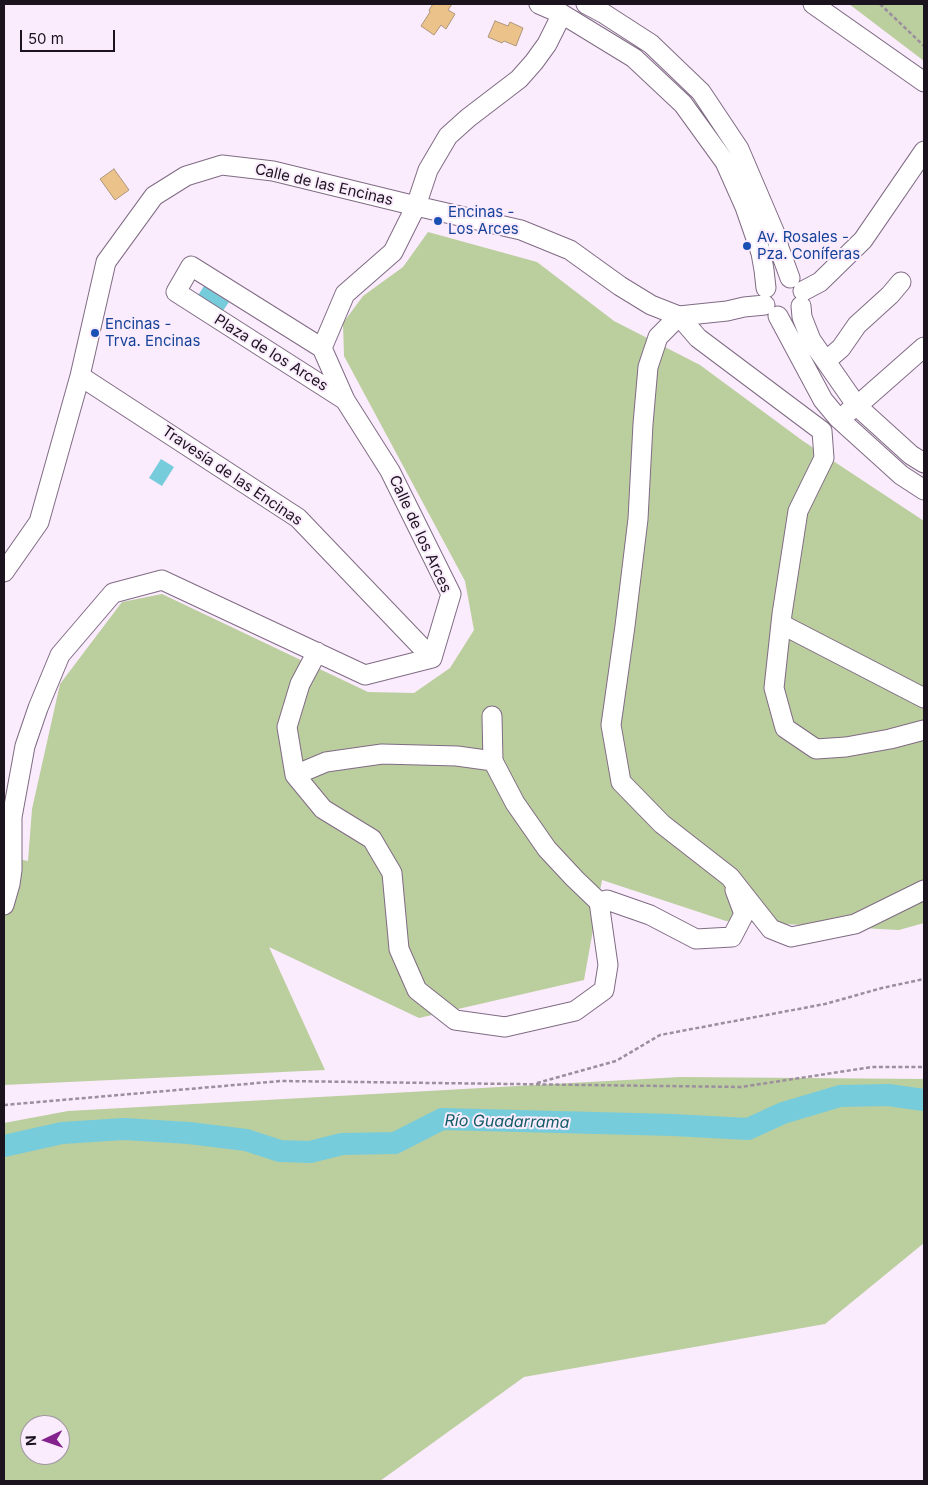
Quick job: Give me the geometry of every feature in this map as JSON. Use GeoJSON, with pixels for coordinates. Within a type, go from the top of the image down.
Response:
{"type":"FeatureCollection","features":[{"type":"Feature","properties":{"kind":"street"},"geometry":{"type":"LineString","coordinates":[[539,4],[562,14],[634,58],[683,104],[724,162],[741,198],[761,253],[770,303],[823,400],[838,418],[901,475],[924,490]]}},
{"type":"Feature","properties":{"kind":"street"},"geometry":{"type":"LineString","coordinates":[[586,4],[650,44],[701,92],[740,149],[798,292],[802,317],[810,340],[857,406],[918,459]]}},
{"type":"Feature","properties":{"kind":"street"},"geometry":{"type":"LineString","coordinates":[[812,4],[924,82]]}},
{"type":"Feature","properties":{"kind":"street"},"geometry":{"type":"LineString","coordinates":[[322,348],[345,294],[393,252],[416,206],[428,170],[448,136],[468,118],[519,79],[547,44],[562,14]]}},
{"type":"Feature","properties":{"kind":"street"},"geometry":{"type":"LineString","coordinates":[[798,292],[820,282],[863,240],[919,171],[924,151]]}},
{"type":"Feature","properties":{"kind":"street","name":"Calle de las Encinas"},"geometry":{"type":"LineString","coordinates":[[4,572],[40,522],[80,376],[106,262],[154,196],[186,176],[222,165],[273,171],[521,230],[570,250],[620,286],[651,305],[679,316],[727,311],[770,303]]}},
{"type":"Feature","properties":{"kind":"street","name":"Plaza de los Arces"},"geometry":{"type":"LineString","coordinates":[[322,348],[191,266],[176,292],[345,400]]}},
{"type":"Feature","properties":{"kind":"street"},"geometry":{"type":"LineString","coordinates":[[770,303],[772,281],[778,278],[798,292]]}},
{"type":"Feature","properties":{"kind":"street"},"geometry":{"type":"LineString","coordinates":[[826,361],[841,348],[857,325],[890,295],[901,282]]}},
{"type":"Feature","properties":{"kind":"street"},"geometry":{"type":"LineString","coordinates":[[770,303],[790,316],[796,313],[798,292]]}},
{"type":"Feature","properties":{"kind":"street"},"geometry":{"type":"LineString","coordinates":[[924,730],[890,739],[846,747],[816,749],[785,728],[774,688],[780,624],[798,511],[824,458],[822,431],[698,338],[679,316],[658,338],[648,367],[638,519],[611,725],[621,782],[662,824],[730,878],[771,928],[791,937],[855,924],[924,890]]}},
{"type":"Feature","properties":{"kind":"street"},"geometry":{"type":"LineString","coordinates":[[838,418],[857,406],[924,347]]}},
{"type":"Feature","properties":{"kind":"street","name":"Calle de los Arces"},"geometry":{"type":"LineString","coordinates":[[322,348],[345,400],[390,471],[451,594],[432,658]]}},
{"type":"Feature","properties":{"kind":"street","name":"Travesía de las Encinas"},"geometry":{"type":"LineString","coordinates":[[80,376],[298,518],[432,658]]}},
{"type":"Feature","properties":{"kind":"street"},"geometry":{"type":"LineString","coordinates":[[4,906],[12,870],[8,816],[25,746],[38,708],[60,655],[113,593],[162,580],[365,675],[432,658]]}},
{"type":"Feature","properties":{"kind":"street"},"geometry":{"type":"LineString","coordinates":[[780,624],[924,698]]}},
{"type":"Feature","properties":{"kind":"street"},"geometry":{"type":"LineString","coordinates":[[317,652],[300,684],[288,727],[295,775],[323,809],[372,839],[392,874],[399,948],[417,990],[455,1020],[505,1027],[576,1010],[604,990],[608,965],[600,902],[575,879],[547,848],[515,803],[493,761],[492,716]]}},
{"type":"Feature","properties":{"kind":"street"},"geometry":{"type":"LineString","coordinates":[[295,775],[326,762],[382,754],[458,756],[493,761]]}},
{"type":"Feature","properties":{"kind":"street"},"geometry":{"type":"LineString","coordinates":[[600,902],[607,900],[650,915],[696,939],[732,936],[744,914],[730,878]]}},
{"type":"Feature","properties":{"kind":"path"},"geometry":{"type":"LineString","coordinates":[[880,4],[924,46]]}},
{"type":"Feature","properties":{"kind":"path"},"geometry":{"type":"LineString","coordinates":[[533,1084],[616,1061],[660,1036],[825,1004],[882,988],[924,979]]}},
{"type":"Feature","properties":{"kind":"path"},"geometry":{"type":"LineString","coordinates":[[4,1105],[281,1081],[741,1087],[872,1067],[924,1067]]}},
{"type":"Feature","properties":{"kind":"green space"},"geometry":{"type":"Polygon","coordinates":[[[849,4],[924,4],[924,61],[849,4]]]}},
{"type":"Feature","properties":{"kind":"green space"},"geometry":{"type":"Polygon","coordinates":[[[428,232],[537,262],[614,321],[700,365],[803,441],[924,521],[924,923],[899,930],[726,921],[602,880],[584,980],[419,1018],[269,947],[325,1070],[4,1085],[4,856],[28,861],[32,809],[60,684],[122,602],[162,594],[368,692],[414,693],[450,668],[474,630],[465,581],[344,356],[343,323],[363,296],[403,267],[428,232]]]}},
{"type":"Feature","properties":{"kind":"green space"},"geometry":{"type":"Polygon","coordinates":[[[680,1077],[924,1079],[924,1243],[825,1324],[524,1377],[380,1481],[4,1481],[4,1123],[68,1111],[680,1077]]]}},
{"type":"Feature","properties":{"kind":"water"},"geometry":{"type":"Polygon","coordinates":[[[204,286],[229,302],[222,312],[197,297],[204,286]]]}},
{"type":"Feature","properties":{"kind":"water"},"geometry":{"type":"Polygon","coordinates":[[[161,459],[174,467],[162,486],[149,478],[161,459]]]}},
{"type":"Feature","properties":{"kind":"building"},"geometry":{"type":"Polygon","coordinates":[[[433,4],[452,4],[448,10],[455,14],[446,29],[441,25],[434,35],[421,26],[433,4]]]}},
{"type":"Feature","properties":{"kind":"building"},"geometry":{"type":"Polygon","coordinates":[[[495,21],[508,26],[510,22],[523,28],[516,46],[488,37],[495,21]]]}},
{"type":"Feature","properties":{"kind":"building"},"geometry":{"type":"Polygon","coordinates":[[[114,169],[129,190],[115,200],[100,179],[114,169]]]}},
{"type":"Feature","properties":{"kind":"waterway","name":"Río Guadarrama"},"geometry":{"type":"LineString","coordinates":[[4,1146],[62,1133],[124,1129],[189,1133],[246,1140],[280,1151],[310,1152],[342,1144],[395,1143],[442,1119],[673,1125],[748,1129],[783,1113],[840,1096],[888,1095],[924,1100]]}},
{"type":"Feature","properties":{"kind":"place","name":"Encinas - Los Arces"},"geometry":{"type":"Point","coordinates":[438,221]}},
{"type":"Feature","properties":{"kind":"place","name":"Av. Rosales - Pza. Coníferas"},"geometry":{"type":"Point","coordinates":[747,246]}},
{"type":"Feature","properties":{"kind":"place","name":"Encinas - Trva. Encinas"},"geometry":{"type":"Point","coordinates":[95,333]}}]}
